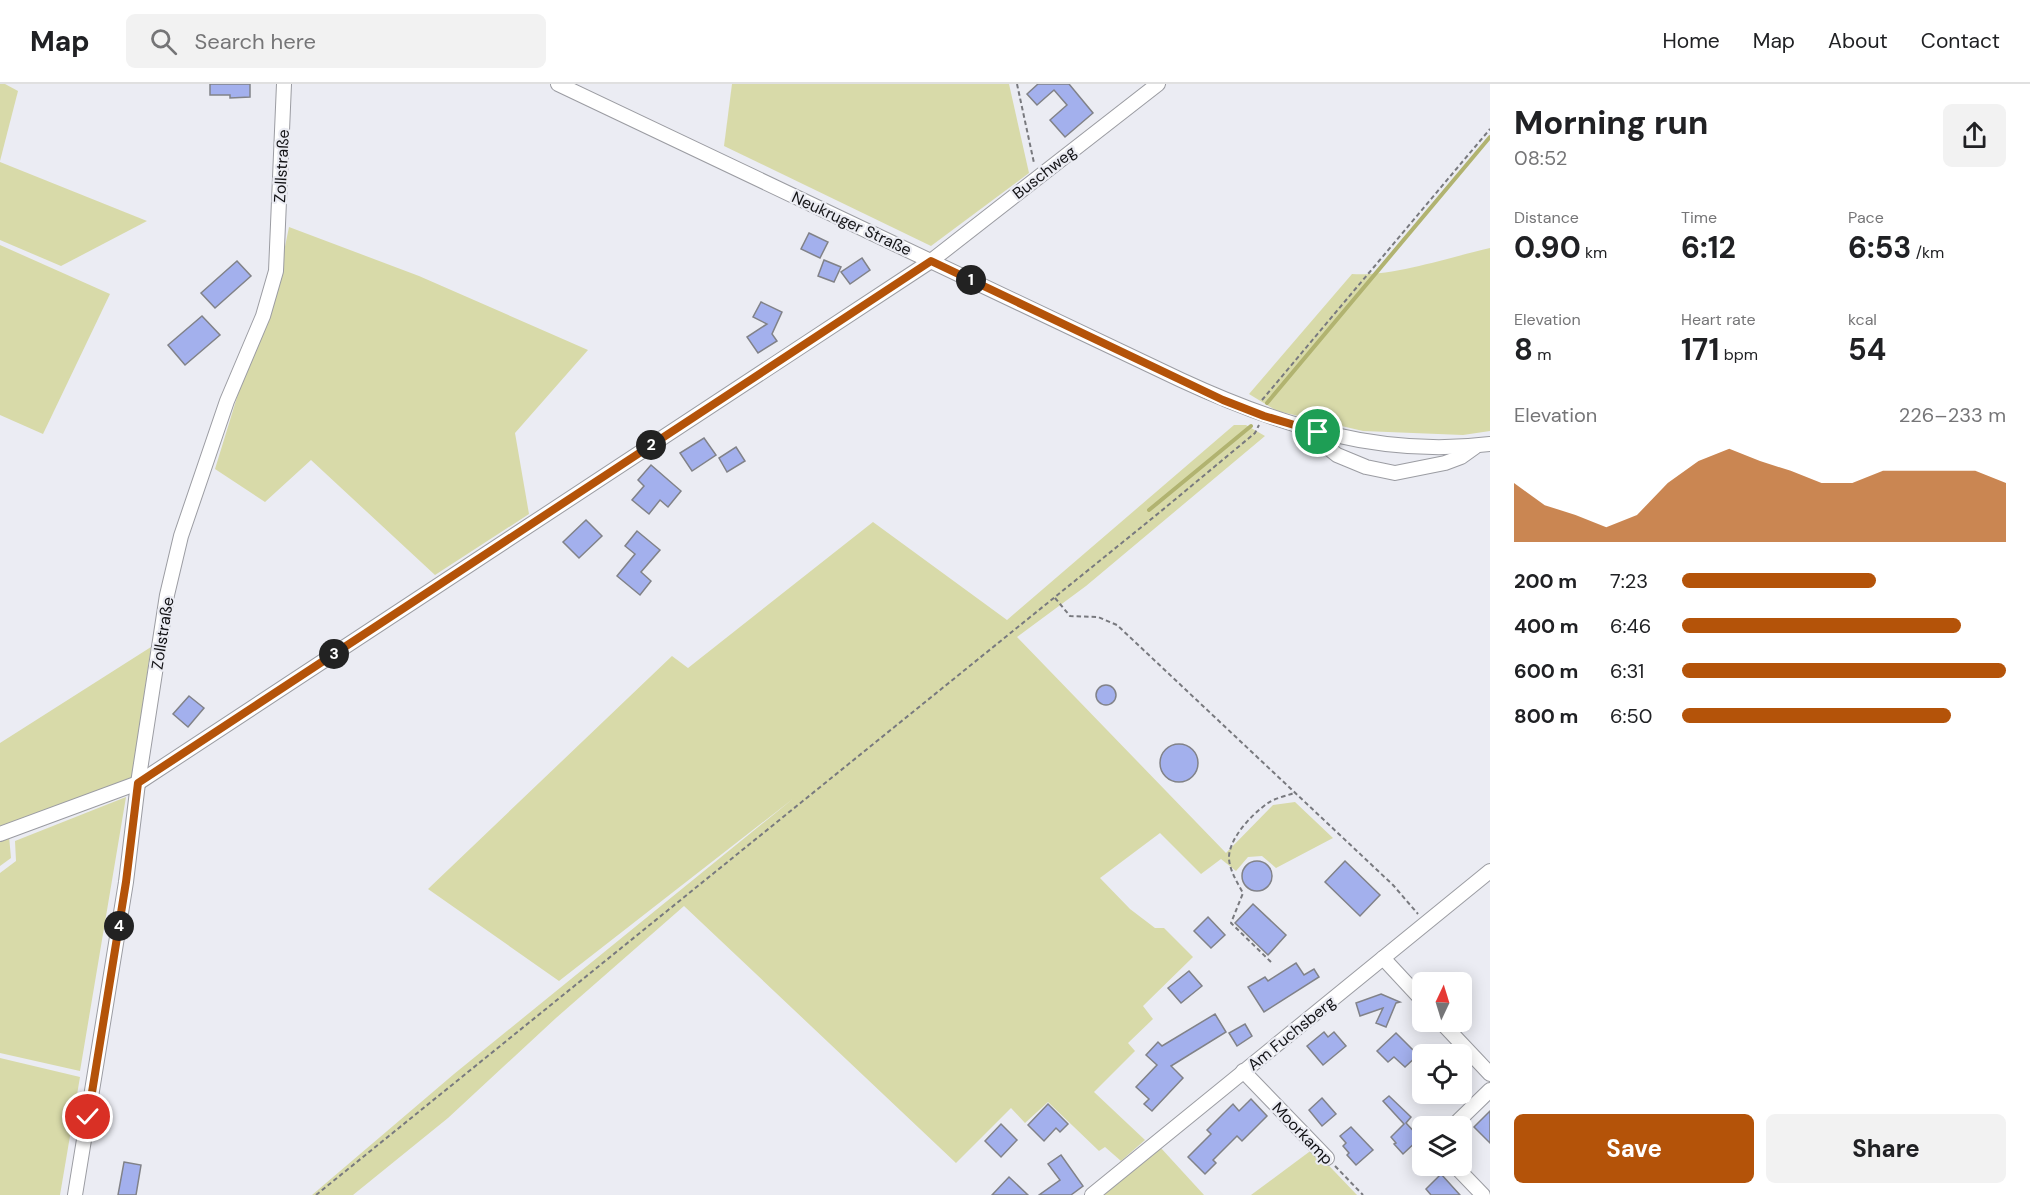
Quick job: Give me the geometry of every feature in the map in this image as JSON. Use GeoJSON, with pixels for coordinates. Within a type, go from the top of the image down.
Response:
{"type":"FeatureCollection","features":[{"type":"Feature","properties":{"kind":"street","name":"Zollstraße"},"geometry":{"type":"LineString","coordinates":[[75,1195],[126,882],[138,783],[167,595],[181,536],[227,401],[263,316],[276,271],[284,84]]}},
{"type":"Feature","properties":{"kind":"street","name":"Neukruger Straße"},"geometry":{"type":"LineString","coordinates":[[558,84],[1181,380],[1258,413],[1318,432],[1379,445],[1423,447],[1483,445]]}},
{"type":"Feature","properties":{"kind":"street","name":"Buschweg"},"geometry":{"type":"LineString","coordinates":[[0,834],[138,783],[931,261],[1158,84]]}},
{"type":"Feature","properties":{"kind":"street"},"geometry":{"type":"LineString","coordinates":[[1318,432],[1327,447],[1337,455],[1366,467],[1395,473],[1445,463],[1483,445]]}},
{"type":"Feature","properties":{"kind":"street","name":"Am Fuchsberg"},"geometry":{"type":"LineString","coordinates":[[1092,1195],[1490,872]]}},
{"type":"Feature","properties":{"kind":"street"},"geometry":{"type":"LineString","coordinates":[[1383,958],[1412,989]]}},
{"type":"Feature","properties":{"kind":"street"},"geometry":{"type":"LineString","coordinates":[[1450,1032],[1490,1074]]}},
{"type":"Feature","properties":{"kind":"street","name":"Moorkamp"},"geometry":{"type":"LineString","coordinates":[[1243,1071],[1327,1158]]}},
{"type":"Feature","properties":{"kind":"street"},"geometry":{"type":"LineString","coordinates":[[1463,1116],[1490,1090]]}},
{"type":"Feature","properties":{"kind":"street"},"geometry":{"type":"LineString","coordinates":[[1465,1176],[1483,1195]]}},
{"type":"Feature","properties":{"kind":"path"},"geometry":{"type":"LineString","coordinates":[[1017,84],[1033,162],[1040,176]]}},
{"type":"Feature","properties":{"kind":"path"},"geometry":{"type":"LineString","coordinates":[[316,1195],[1255,433],[1258,413],[1490,129]]}},
{"type":"Feature","properties":{"kind":"path"},"geometry":{"type":"LineString","coordinates":[[1054,597],[1070,616],[1098,617],[1117,625],[1393,885],[1426,923]]}},
{"type":"Feature","properties":{"kind":"path"},"geometry":{"type":"LineString","coordinates":[[1270,962],[1231,923],[1242,893],[1233,875],[1229,858],[1231,844],[1240,830],[1268,803],[1294,793]]}},
{"type":"Feature","properties":{"kind":"path","name":"Moorkamp"},"geometry":{"type":"LineString","coordinates":[[1327,1158],[1363,1195]]}},
{"type":"Feature","properties":{"kind":"green space"},"geometry":{"type":"Polygon","coordinates":[[[0,84],[5,84],[18,91],[0,161],[0,84]]]}},
{"type":"Feature","properties":{"kind":"green space"},"geometry":{"type":"Polygon","coordinates":[[[732,84],[1009,84],[1029,173],[931,246],[724,146],[732,84]]]}},
{"type":"Feature","properties":{"kind":"green space"},"geometry":{"type":"Polygon","coordinates":[[[0,162],[147,221],[61,266],[0,240],[0,162]]]}},
{"type":"Feature","properties":{"kind":"green space"},"geometry":{"type":"Polygon","coordinates":[[[289,227],[419,276],[588,350],[515,433],[529,514],[435,575],[311,460],[265,502],[215,469],[238,394],[271,315],[289,227]]]}},
{"type":"Feature","properties":{"kind":"green space"},"geometry":{"type":"Polygon","coordinates":[[[0,245],[110,294],[43,434],[0,415],[0,245]]]}},
{"type":"Feature","properties":{"kind":"green space"},"geometry":{"type":"Polygon","coordinates":[[[1490,248],[1490,431],[1463,435],[1363,431],[1277,411],[1249,394],[1352,274],[1368,274],[1421,266],[1490,248]]]}},
{"type":"Feature","properties":{"kind":"green space"},"geometry":{"type":"Polygon","coordinates":[[[1234,425],[1246,425],[1265,436],[1086,586],[1017,637],[1226,853],[1273,805],[1295,802],[1333,838],[1276,868],[1262,856],[1248,857],[1236,871],[1221,859],[1201,874],[1160,833],[1100,878],[1130,909],[1155,928],[1164,928],[1193,957],[1143,1006],[1153,1019],[1128,1043],[1135,1051],[1094,1092],[1145,1140],[1121,1161],[1105,1147],[1099,1151],[1048,1102],[1025,1123],[1011,1108],[956,1163],[684,906],[556,1018],[448,1118],[353,1195],[312,1195],[454,1074],[794,798],[559,981],[428,889],[672,656],[688,668],[873,522],[1007,620],[1234,425]]]}},
{"type":"Feature","properties":{"kind":"green space"},"geometry":{"type":"Polygon","coordinates":[[[151,647],[132,778],[8,825],[11,858],[0,866],[0,743],[151,647]]]}},
{"type":"Feature","properties":{"kind":"green space"},"geometry":{"type":"Polygon","coordinates":[[[126,797],[80,1071],[0,1053],[0,873],[16,861],[15,841],[126,797]]]}},
{"type":"Feature","properties":{"kind":"green space"},"geometry":{"type":"Polygon","coordinates":[[[0,1058],[80,1077],[60,1195],[0,1195],[0,1058]]]}},
{"type":"Feature","properties":{"kind":"green space"},"geometry":{"type":"Polygon","coordinates":[[[1160,1147],[1204,1195],[1103,1195],[1160,1147]]]}},
{"type":"Feature","properties":{"kind":"green space"},"geometry":{"type":"Polygon","coordinates":[[[1313,1149],[1357,1195],[1251,1195],[1313,1149]]]}},
{"type":"Feature","properties":{"kind":"building"},"geometry":{"type":"Polygon","coordinates":[[[210,84],[250,84],[250,97],[230,98],[230,95],[210,95],[210,84]]]}},
{"type":"Feature","properties":{"kind":"building"},"geometry":{"type":"Polygon","coordinates":[[[1038,84],[1069,84],[1093,113],[1065,137],[1050,120],[1067,105],[1054,90],[1037,105],[1027,94],[1038,84]]]}},
{"type":"Feature","properties":{"kind":"building"},"geometry":{"type":"Polygon","coordinates":[[[809,233],[828,242],[820,258],[801,249],[809,233]]]}},
{"type":"Feature","properties":{"kind":"building"},"geometry":{"type":"Polygon","coordinates":[[[862,258],[870,270],[850,284],[841,272],[862,258]]]}},
{"type":"Feature","properties":{"kind":"building"},"geometry":{"type":"Polygon","coordinates":[[[824,260],[841,267],[834,282],[818,276],[824,260]]]}},
{"type":"Feature","properties":{"kind":"building"},"geometry":{"type":"Polygon","coordinates":[[[237,261],[251,276],[215,308],[201,293],[237,261]]]}},
{"type":"Feature","properties":{"kind":"building"},"geometry":{"type":"Polygon","coordinates":[[[761,302],[782,312],[772,334],[777,341],[758,353],[747,337],[767,324],[753,317],[761,302]]]}},
{"type":"Feature","properties":{"kind":"building"},"geometry":{"type":"Polygon","coordinates":[[[202,316],[220,335],[185,365],[168,345],[202,316]]]}},
{"type":"Feature","properties":{"kind":"building"},"geometry":{"type":"Polygon","coordinates":[[[704,438],[716,455],[692,471],[680,453],[704,438]]]}},
{"type":"Feature","properties":{"kind":"building"},"geometry":{"type":"Polygon","coordinates":[[[736,447],[745,461],[727,472],[719,458],[736,447]]]}},
{"type":"Feature","properties":{"kind":"building"},"geometry":{"type":"Polygon","coordinates":[[[651,465],[681,491],[668,507],[660,500],[649,514],[632,500],[644,486],[638,480],[651,465]]]}},
{"type":"Feature","properties":{"kind":"building"},"geometry":{"type":"Polygon","coordinates":[[[586,520],[602,536],[579,558],[563,542],[586,520]]]}},
{"type":"Feature","properties":{"kind":"building"},"geometry":{"type":"Polygon","coordinates":[[[637,531],[660,550],[641,572],[651,581],[640,595],[617,576],[635,554],[625,546],[637,531]]]}},
{"type":"Feature","properties":{"kind":"building"},"geometry":{"type":"Polygon","coordinates":[[[1106,685],[1113,688],[1116,695],[1113,702],[1106,705],[1099,702],[1096,695],[1099,688],[1106,685]]]}},
{"type":"Feature","properties":{"kind":"building"},"geometry":{"type":"Polygon","coordinates":[[[189,696],[204,708],[188,727],[173,714],[189,696]]]}},
{"type":"Feature","properties":{"kind":"building"},"geometry":{"type":"Polygon","coordinates":[[[1179,744],[1193,749],[1198,763],[1193,777],[1179,782],[1165,777],[1160,763],[1165,749],[1179,744]]]}},
{"type":"Feature","properties":{"kind":"building"},"geometry":{"type":"Polygon","coordinates":[[[1257,861],[1263,862],[1271,870],[1271,882],[1263,890],[1257,891],[1251,890],[1243,882],[1242,876],[1243,870],[1251,862],[1257,861]]]}},
{"type":"Feature","properties":{"kind":"building"},"geometry":{"type":"Polygon","coordinates":[[[1345,861],[1380,895],[1360,916],[1325,882],[1345,861]]]}},
{"type":"Feature","properties":{"kind":"building"},"geometry":{"type":"Polygon","coordinates":[[[1253,904],[1286,935],[1268,955],[1235,923],[1253,904]]]}},
{"type":"Feature","properties":{"kind":"building"},"geometry":{"type":"Polygon","coordinates":[[[1208,917],[1225,935],[1211,948],[1194,931],[1208,917]]]}},
{"type":"Feature","properties":{"kind":"building"},"geometry":{"type":"Polygon","coordinates":[[[1296,963],[1304,975],[1314,969],[1319,977],[1264,1012],[1248,987],[1265,977],[1268,981],[1296,963]]]}},
{"type":"Feature","properties":{"kind":"building"},"geometry":{"type":"Polygon","coordinates":[[[1189,971],[1202,986],[1181,1003],[1168,988],[1189,971]]]}},
{"type":"Feature","properties":{"kind":"building"},"geometry":{"type":"Polygon","coordinates":[[[1381,994],[1400,1002],[1396,1003],[1386,1027],[1376,1023],[1383,1008],[1360,1016],[1356,1003],[1381,994]]]}},
{"type":"Feature","properties":{"kind":"building"},"geometry":{"type":"Polygon","coordinates":[[[1215,1014],[1226,1032],[1171,1066],[1183,1078],[1152,1111],[1144,1104],[1149,1099],[1136,1087],[1157,1065],[1146,1055],[1158,1042],[1162,1046],[1215,1014]]]}},
{"type":"Feature","properties":{"kind":"building"},"geometry":{"type":"Polygon","coordinates":[[[1245,1024],[1252,1036],[1237,1046],[1229,1033],[1245,1024]]]}},
{"type":"Feature","properties":{"kind":"building"},"geometry":{"type":"Polygon","coordinates":[[[1324,1032],[1328,1037],[1334,1032],[1346,1046],[1323,1065],[1307,1046],[1324,1032]]]}},
{"type":"Feature","properties":{"kind":"building"},"geometry":{"type":"Polygon","coordinates":[[[1396,1033],[1412,1049],[1412,1061],[1405,1067],[1394,1057],[1388,1062],[1377,1051],[1396,1033]]]}},
{"type":"Feature","properties":{"kind":"building"},"geometry":{"type":"Polygon","coordinates":[[[1389,1096],[1411,1117],[1406,1123],[1412,1129],[1412,1146],[1403,1154],[1391,1137],[1404,1124],[1383,1101],[1389,1096]]]}},
{"type":"Feature","properties":{"kind":"building"},"geometry":{"type":"Polygon","coordinates":[[[1322,1098],[1336,1114],[1322,1126],[1309,1110],[1322,1098]]]}},
{"type":"Feature","properties":{"kind":"building"},"geometry":{"type":"Polygon","coordinates":[[[1251,1099],[1267,1116],[1242,1141],[1237,1136],[1213,1160],[1216,1163],[1205,1174],[1188,1157],[1211,1134],[1207,1130],[1233,1104],[1239,1111],[1251,1099]]]}},
{"type":"Feature","properties":{"kind":"building"},"geometry":{"type":"Polygon","coordinates":[[[1048,1104],[1068,1124],[1060,1132],[1056,1128],[1044,1141],[1028,1125],[1048,1104]]]}},
{"type":"Feature","properties":{"kind":"building"},"geometry":{"type":"Polygon","coordinates":[[[1490,1111],[1490,1143],[1474,1127],[1490,1111]]]}},
{"type":"Feature","properties":{"kind":"building"},"geometry":{"type":"Polygon","coordinates":[[[1001,1124],[1017,1140],[1001,1157],[985,1141],[1001,1124]]]}},
{"type":"Feature","properties":{"kind":"building"},"geometry":{"type":"Polygon","coordinates":[[[1351,1127],[1373,1150],[1356,1165],[1347,1155],[1349,1153],[1343,1146],[1346,1143],[1340,1136],[1351,1127]]]}},
{"type":"Feature","properties":{"kind":"building"},"geometry":{"type":"Polygon","coordinates":[[[1061,1155],[1083,1186],[1071,1195],[1039,1195],[1060,1180],[1048,1164],[1061,1155]]]}},
{"type":"Feature","properties":{"kind":"building"},"geometry":{"type":"Polygon","coordinates":[[[124,1162],[141,1165],[136,1195],[118,1195],[124,1162]]]}},
{"type":"Feature","properties":{"kind":"building"},"geometry":{"type":"Polygon","coordinates":[[[1439,1176],[1443,1176],[1460,1195],[1431,1195],[1426,1189],[1439,1176]]]}},
{"type":"Feature","properties":{"kind":"building"},"geometry":{"type":"Polygon","coordinates":[[[1009,1177],[1028,1195],[992,1195],[1009,1177]]]}},
{"type":"Feature","properties":{"kind":"waterway"},"geometry":{"type":"LineString","coordinates":[[1267,403],[1490,137]]}},
{"type":"Feature","properties":{"kind":"waterway"},"geometry":{"type":"LineString","coordinates":[[1149,510],[1251,426]]}},
{"type":"Feature","properties":{"kind":"route"},"geometry":{"type":"LineString","coordinates":[[88,1117],[126,882],[138,783],[931,261],[1223,400],[1264,416],[1318,432]]}}]}
